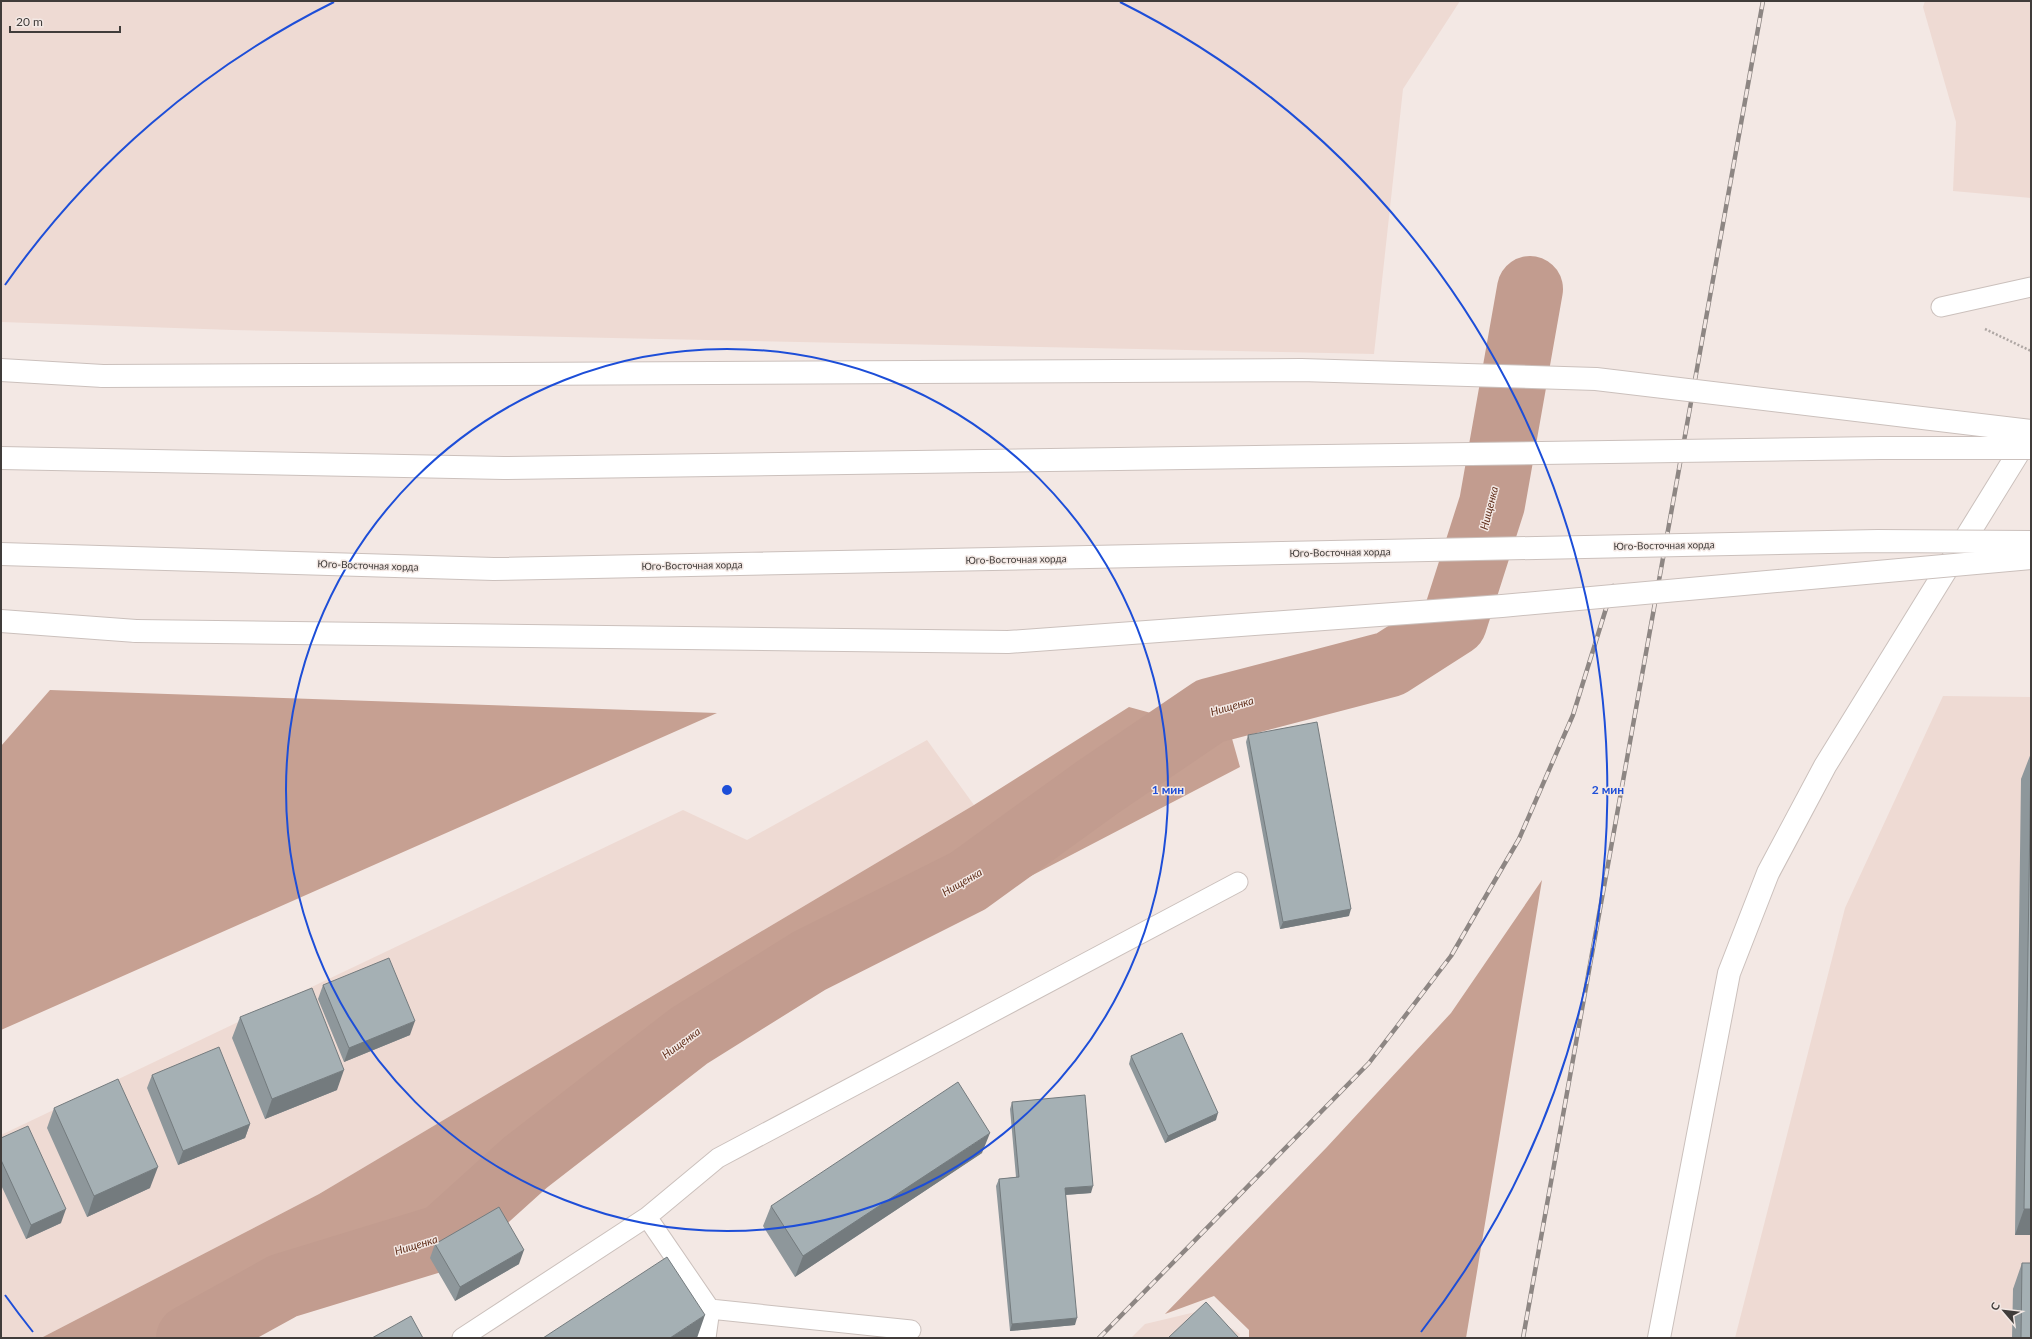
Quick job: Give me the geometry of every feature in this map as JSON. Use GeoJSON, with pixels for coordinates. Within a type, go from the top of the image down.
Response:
{"type":"FeatureCollection","features":[{"type":"Feature","properties":{"kind":"main road"},"geometry":{"type":"LineString","coordinates":[[1,370],[103,376],[1301,370],[1596,379],[2031,432],[1824,766],[1768,873],[1729,973],[1659,1338]]}},
{"type":"Feature","properties":{"kind":"main road"},"geometry":{"type":"LineString","coordinates":[[1,458],[504,468],[2031,448]]}},
{"type":"Feature","properties":{"kind":"main road","name":"Юго-Восточная хорда"},"geometry":{"type":"LineString","coordinates":[[1,554],[494,569],[1878,541],[2031,542]]}},
{"type":"Feature","properties":{"kind":"main road"},"geometry":{"type":"LineString","coordinates":[[1,621],[136,631],[1008,642],[1502,606],[2031,558]]}},
{"type":"Feature","properties":{"kind":"lane"},"geometry":{"type":"LineString","coordinates":[[1941,307],[2031,287]]}},
{"type":"Feature","properties":{"kind":"lane"},"geometry":{"type":"LineString","coordinates":[[462,1338],[647,1217],[718,1158],[1238,882]]}},
{"type":"Feature","properties":{"kind":"lane"},"geometry":{"type":"LineString","coordinates":[[647,1217],[710,1309],[706,1338]]}},
{"type":"Feature","properties":{"kind":"lane"},"geometry":{"type":"LineString","coordinates":[[710,1309],[911,1330]]}},
{"type":"Feature","properties":{"kind":"shaded area"},"geometry":{"type":"Polygon","coordinates":[[[1,1],[1460,1],[1403,89],[1374,354],[233,330],[1,322],[1,1]]]}},
{"type":"Feature","properties":{"kind":"shaded area"},"geometry":{"type":"Polygon","coordinates":[[[1925,1],[2031,1],[2031,198],[1953,191],[1956,122],[1923,7],[1925,1]]]}},
{"type":"Feature","properties":{"kind":"shaded area"},"geometry":{"type":"Polygon","coordinates":[[[50,690],[717,713],[1,1030],[1,746],[50,690]]]}},
{"type":"Feature","properties":{"kind":"shaded area"},"geometry":{"type":"Polygon","coordinates":[[[1943,696],[2031,697],[2031,1338],[1735,1338],[1845,908],[1943,696]]]}},
{"type":"Feature","properties":{"kind":"shaded area"},"geometry":{"type":"Polygon","coordinates":[[[1129,707],[1231,735],[1240,767],[791,1001],[239,1338],[41,1338],[319,1194],[974,805],[1129,707]]]}},
{"type":"Feature","properties":{"kind":"shaded area"},"geometry":{"type":"Polygon","coordinates":[[[927,740],[974,805],[319,1194],[41,1338],[1,1338],[1,1135],[683,810],[747,840],[927,740]]]}},
{"type":"Feature","properties":{"kind":"shaded area"},"geometry":{"type":"Polygon","coordinates":[[[1542,880],[1466,1338],[1249,1338],[1249,1330],[1214,1296],[1165,1314],[1327,1147],[1451,1013],[1542,880]]]}},
{"type":"Feature","properties":{"kind":"shaded area"},"geometry":{"type":"Polygon","coordinates":[[[1204,1310],[1240,1334],[1239,1338],[1131,1338],[1145,1324],[1204,1310]]]}},
{"type":"Feature","properties":{"kind":"building"},"geometry":{"type":"Polygon","coordinates":[[[1317,722],[1351,909],[1283,922],[1248,735],[1317,722]]]}},
{"type":"Feature","properties":{"kind":"building"},"geometry":{"type":"Polygon","coordinates":[[[2031,753],[2031,1209],[2024,1209],[2031,753]]]}},
{"type":"Feature","properties":{"kind":"building"},"geometry":{"type":"Polygon","coordinates":[[[389,958],[415,1021],[349,1048],[323,985],[389,958]]]}},
{"type":"Feature","properties":{"kind":"building"},"geometry":{"type":"Polygon","coordinates":[[[312,988],[344,1070],[272,1099],[240,1017],[312,988]]]}},
{"type":"Feature","properties":{"kind":"building"},"geometry":{"type":"Polygon","coordinates":[[[1182,1033],[1218,1113],[1168,1136],[1131,1056],[1182,1033]]]}},
{"type":"Feature","properties":{"kind":"building"},"geometry":{"type":"Polygon","coordinates":[[[219,1047],[250,1124],[183,1151],[152,1075],[219,1047]]]}},
{"type":"Feature","properties":{"kind":"building"},"geometry":{"type":"Polygon","coordinates":[[[118,1079],[158,1167],[94,1196],[54,1108],[118,1079]]]}},
{"type":"Feature","properties":{"kind":"building"},"geometry":{"type":"Polygon","coordinates":[[[958,1082],[990,1133],[803,1256],[771,1206],[958,1082]]]}},
{"type":"Feature","properties":{"kind":"building"},"geometry":{"type":"Polygon","coordinates":[[[1085,1095],[1093,1186],[1065,1188],[1077,1318],[1012,1324],[999,1179],[1019,1177],[1012,1102],[1085,1095]]]}},
{"type":"Feature","properties":{"kind":"building"},"geometry":{"type":"Polygon","coordinates":[[[28,1126],[66,1209],[31,1225],[1,1160],[1,1138],[28,1126]]]}},
{"type":"Feature","properties":{"kind":"building"},"geometry":{"type":"Polygon","coordinates":[[[499,1207],[524,1250],[460,1287],[435,1244],[499,1207]]]}},
{"type":"Feature","properties":{"kind":"building"},"geometry":{"type":"Polygon","coordinates":[[[667,1257],[705,1315],[670,1338],[543,1338],[667,1257]]]}},
{"type":"Feature","properties":{"kind":"building"},"geometry":{"type":"Polygon","coordinates":[[[2022,1263],[2031,1263],[2031,1338],[2021,1338],[2022,1263]]]}},
{"type":"Feature","properties":{"kind":"building"},"geometry":{"type":"Polygon","coordinates":[[[1206,1302],[1238,1337],[1237,1338],[1168,1338],[1206,1302]]]}},
{"type":"Feature","properties":{"kind":"building"},"geometry":{"type":"Polygon","coordinates":[[[411,1316],[423,1338],[372,1338],[411,1316]]]}},
{"type":"Feature","properties":{"kind":"waterway","name":"Нищенка"},"geometry":{"type":"LineString","coordinates":[[189,1338],[283,1286],[443,1237],[525,1163],[689,1036],[809,961],[968,881],[1098,787],[1210,711],[1390,664],[1454,623],[1492,504],[1530,289]]}},
{"type":"Feature","properties":{"kind":"railway"},"geometry":{"type":"LineString","coordinates":[[1523,1338],[1763,1]]}},
{"type":"Feature","properties":{"kind":"railway"},"geometry":{"type":"LineString","coordinates":[[1099,1338],[1369,1063],[1451,956],[1519,839],[1573,715],[1613,586]]}}]}
